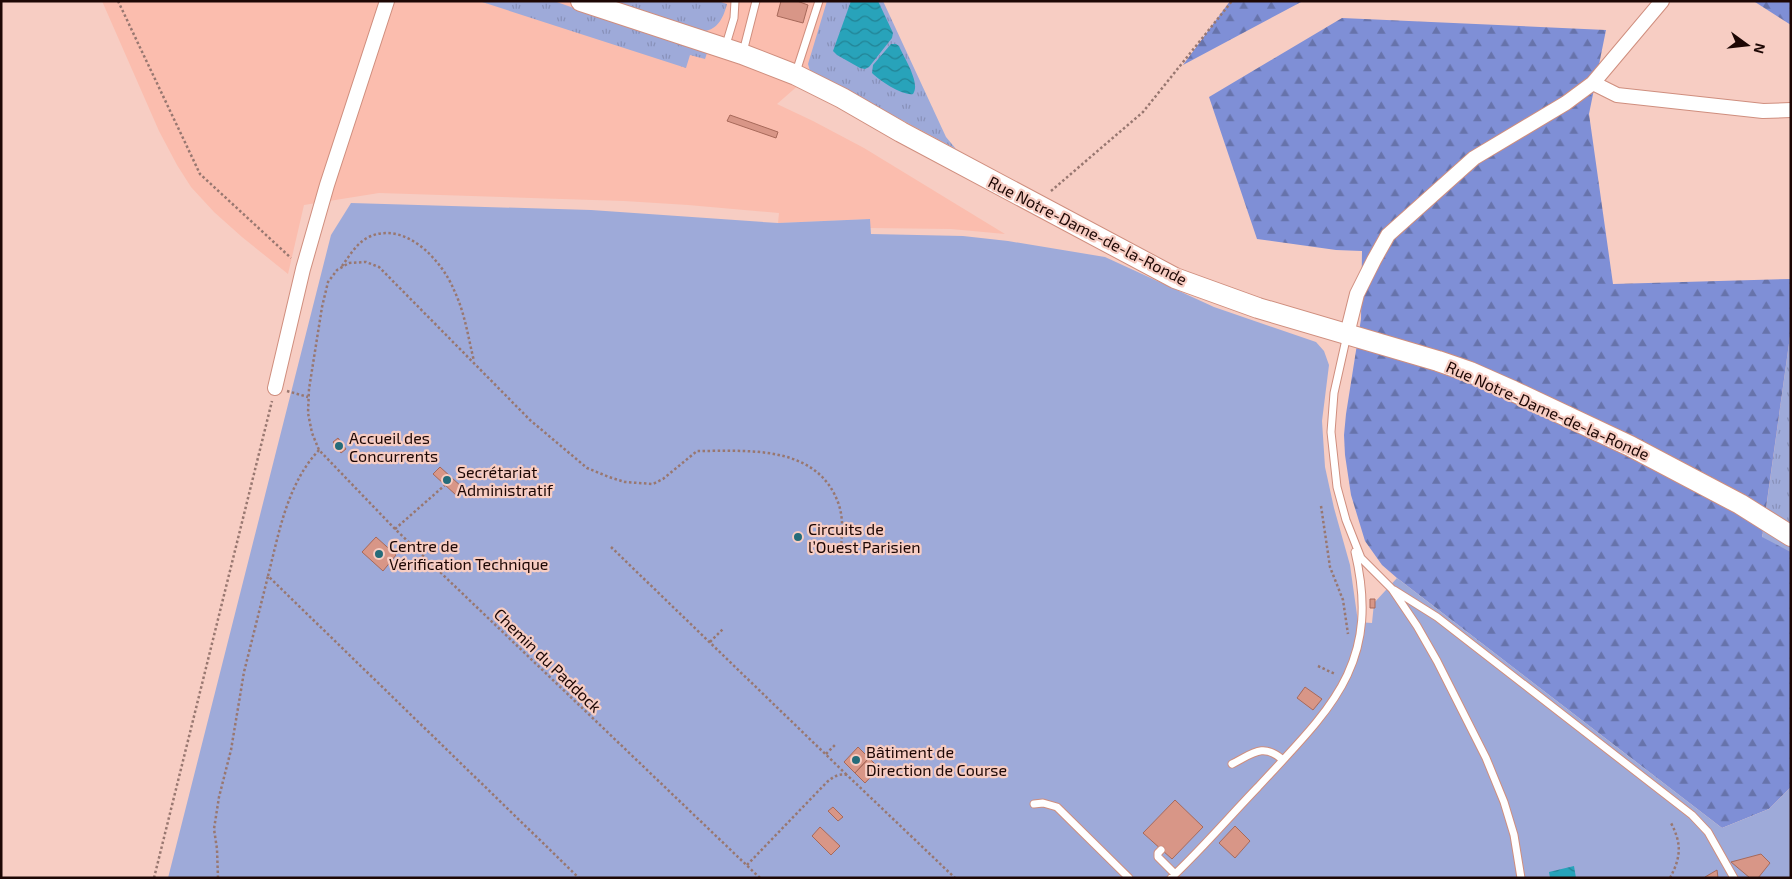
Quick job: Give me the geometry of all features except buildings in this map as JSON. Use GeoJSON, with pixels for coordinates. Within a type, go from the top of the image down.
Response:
{"type":"FeatureCollection","features":[{"type":"Feature","properties":{"kind":"main road","name":"Rue Notre-Dame-de-la-Ronde"},"geometry":{"type":"LineString","coordinates":[[580,1],[734,51],[796,75],[1175,278],[1258,308],[1470,372],[1655,459],[1740,504],[1791,536]]}},
{"type":"Feature","properties":{"kind":"street"},"geometry":{"type":"LineString","coordinates":[[275,388],[303,270],[327,185],[387,1]]}},
{"type":"Feature","properties":{"kind":"street"},"geometry":{"type":"LineString","coordinates":[[1347,334],[1357,294],[1388,235],[1474,158],[1566,103],[1593,83],[1662,1]]}},
{"type":"Feature","properties":{"kind":"street"},"geometry":{"type":"LineString","coordinates":[[1593,83],[1617,95],[1763,111],[1791,110]]}},
{"type":"Feature","properties":{"kind":"lane"},"geometry":{"type":"LineString","coordinates":[[734,51],[735,1]]}},
{"type":"Feature","properties":{"kind":"lane"},"geometry":{"type":"LineString","coordinates":[[734,51],[756,1]]}},
{"type":"Feature","properties":{"kind":"lane"},"geometry":{"type":"LineString","coordinates":[[796,75],[819,1]]}},
{"type":"Feature","properties":{"kind":"lane"},"geometry":{"type":"LineString","coordinates":[[1347,334],[1334,393],[1331,432],[1336,487],[1352,537],[1361,558],[1392,589],[1417,626],[1437,661],[1486,758],[1504,802],[1514,835],[1521,878]]}},
{"type":"Feature","properties":{"kind":"lane"},"geometry":{"type":"LineString","coordinates":[[1161,850],[1158,853],[1158,857],[1173,876],[1283,760],[1330,705],[1346,679],[1357,651],[1363,608],[1362,587],[1352,537]]}},
{"type":"Feature","properties":{"kind":"lane"},"geometry":{"type":"LineString","coordinates":[[1392,589],[1437,617],[1692,815],[1708,832],[1734,878]]}},
{"type":"Feature","properties":{"kind":"lane"},"geometry":{"type":"LineString","coordinates":[[1232,764],[1264,750],[1271,751],[1283,760]]}},
{"type":"Feature","properties":{"kind":"lane"},"geometry":{"type":"LineString","coordinates":[[1034,804],[1043,802],[1056,807],[1128,878]]}},
{"type":"Feature","properties":{"kind":"path"},"geometry":{"type":"LineString","coordinates":[[118,1],[200,174],[303,270]]}},
{"type":"Feature","properties":{"kind":"path"},"geometry":{"type":"LineString","coordinates":[[1036,204],[1143,112],[1232,1]]}},
{"type":"Feature","properties":{"kind":"path","name":"Chemin du Paddock"},"geometry":{"type":"LineString","coordinates":[[474,362],[463,313],[453,286],[439,265],[417,243],[390,234],[371,236],[352,252],[342,267],[337,270],[328,282],[314,353],[308,414],[312,433],[319,450],[395,530],[760,878]]}},
{"type":"Feature","properties":{"kind":"path"},"geometry":{"type":"LineString","coordinates":[[342,267],[349,263],[366,262],[379,267],[530,420],[586,468],[609,477],[640,484],[653,484],[663,479],[697,451],[763,452],[789,458],[808,466],[826,482],[839,506],[842,535],[840,555]]}},
{"type":"Feature","properties":{"kind":"path"},"geometry":{"type":"LineString","coordinates":[[154,878],[275,388],[309,397]]}},
{"type":"Feature","properties":{"kind":"path"},"geometry":{"type":"LineString","coordinates":[[218,878],[214,829],[231,750],[244,672],[291,492],[303,469],[319,450]]}},
{"type":"Feature","properties":{"kind":"path"},"geometry":{"type":"LineString","coordinates":[[395,530],[445,485]]}},
{"type":"Feature","properties":{"kind":"path"},"geometry":{"type":"LineString","coordinates":[[1321,506],[1330,567],[1343,600],[1348,637],[1357,651]]}},
{"type":"Feature","properties":{"kind":"path"},"geometry":{"type":"LineString","coordinates":[[611,547],[955,878]]}},
{"type":"Feature","properties":{"kind":"path"},"geometry":{"type":"LineString","coordinates":[[268,576],[579,878]]}},
{"type":"Feature","properties":{"kind":"path"},"geometry":{"type":"LineString","coordinates":[[710,642],[724,628]]}},
{"type":"Feature","properties":{"kind":"path"},"geometry":{"type":"LineString","coordinates":[[1318,666],[1346,679]]}},
{"type":"Feature","properties":{"kind":"path"},"geometry":{"type":"LineString","coordinates":[[826,754],[836,744]]}},
{"type":"Feature","properties":{"kind":"path"},"geometry":{"type":"LineString","coordinates":[[747,865],[827,782],[840,774],[848,775]]}},
{"type":"Feature","properties":{"kind":"path"},"geometry":{"type":"LineString","coordinates":[[1670,878],[1675,868],[1679,850],[1676,833],[1671,823]]}},
{"type":"Feature","properties":{"kind":"shaded area"},"geometry":{"type":"Polygon","coordinates":[[[102,1],[883,1],[817,69],[777,104],[864,148],[1005,234],[951,229],[870,228],[870,219],[778,223],[779,213],[688,205],[624,201],[379,193],[304,205],[288,274],[214,212],[191,187],[159,131],[102,1]]]}},
{"type":"Feature","properties":{"kind":"green space"},"geometry":{"type":"Polygon","coordinates":[[[479,1],[554,1],[707,53],[705,59],[690,55],[686,68],[479,1]]]}},
{"type":"Feature","properties":{"kind":"green space"},"geometry":{"type":"Polygon","coordinates":[[[603,1],[718,1],[727,4],[722,18],[717,25],[704,31],[603,1]]]}},
{"type":"Feature","properties":{"kind":"green space"},"geometry":{"type":"Polygon","coordinates":[[[827,1],[883,1],[946,137],[956,149],[810,71],[808,64],[827,1]]]}},
{"type":"Feature","properties":{"kind":"green space"},"geometry":{"type":"Polygon","coordinates":[[[1230,1],[1303,1],[1183,65],[1230,1]]]}},
{"type":"Feature","properties":{"kind":"green space"},"geometry":{"type":"Polygon","coordinates":[[[1791,1],[1791,25],[1755,2],[1791,1]]]}},
{"type":"Feature","properties":{"kind":"green space"},"geometry":{"type":"Polygon","coordinates":[[[1342,18],[1606,30],[1589,114],[1613,284],[1791,279],[1791,329],[1762,537],[1791,552],[1791,787],[1769,809],[1722,828],[1397,578],[1382,565],[1365,541],[1351,495],[1344,435],[1361,319],[1362,251],[1336,250],[1257,239],[1209,97],[1342,18]]]}},
{"type":"Feature","properties":{"kind":"green space","name":"Circuits de l’Ouest Parisien"},"geometry":{"type":"Polygon","coordinates":[[[351,203],[591,210],[778,223],[870,219],[871,234],[963,236],[1008,241],[1105,257],[1214,307],[1316,342],[1324,351],[1329,365],[1322,421],[1325,467],[1350,565],[1358,622],[1372,623],[1374,603],[1397,578],[1722,828],[1769,809],[1791,787],[1791,878],[168,878],[331,235],[351,203]]]}},
{"type":"Feature","properties":{"kind":"green space"},"geometry":{"type":"Polygon","coordinates":[[[1791,329],[1791,552],[1762,538],[1791,329]]]}},
{"type":"Feature","properties":{"kind":"water"},"geometry":{"type":"Polygon","coordinates":[[[851,1],[878,1],[893,33],[892,38],[869,67],[865,69],[860,68],[833,51],[851,1]]]}},
{"type":"Feature","properties":{"kind":"water"},"geometry":{"type":"Polygon","coordinates":[[[891,44],[899,46],[911,70],[915,84],[913,94],[904,93],[886,84],[872,73],[873,65],[891,44]]]}},
{"type":"Feature","properties":{"kind":"water"},"geometry":{"type":"Polygon","coordinates":[[[1574,866],[1576,878],[1550,878],[1549,872],[1574,866]]]}},
{"type":"Feature","properties":{"kind":"place","name":"Accueil des Concurrents"},"geometry":{"type":"Point","coordinates":[339,446]}},
{"type":"Feature","properties":{"kind":"place","name":"Secrétariat Administratif"},"geometry":{"type":"Point","coordinates":[447,480]}},
{"type":"Feature","properties":{"kind":"place","name":"Circuits de l’Ouest Parisien"},"geometry":{"type":"Point","coordinates":[798,537]}},
{"type":"Feature","properties":{"kind":"place","name":"Centre de Vérification Technique"},"geometry":{"type":"Point","coordinates":[379,554]}},
{"type":"Feature","properties":{"kind":"place","name":"Bâtiment de Direction de Course"},"geometry":{"type":"Point","coordinates":[856,760]}}]}
